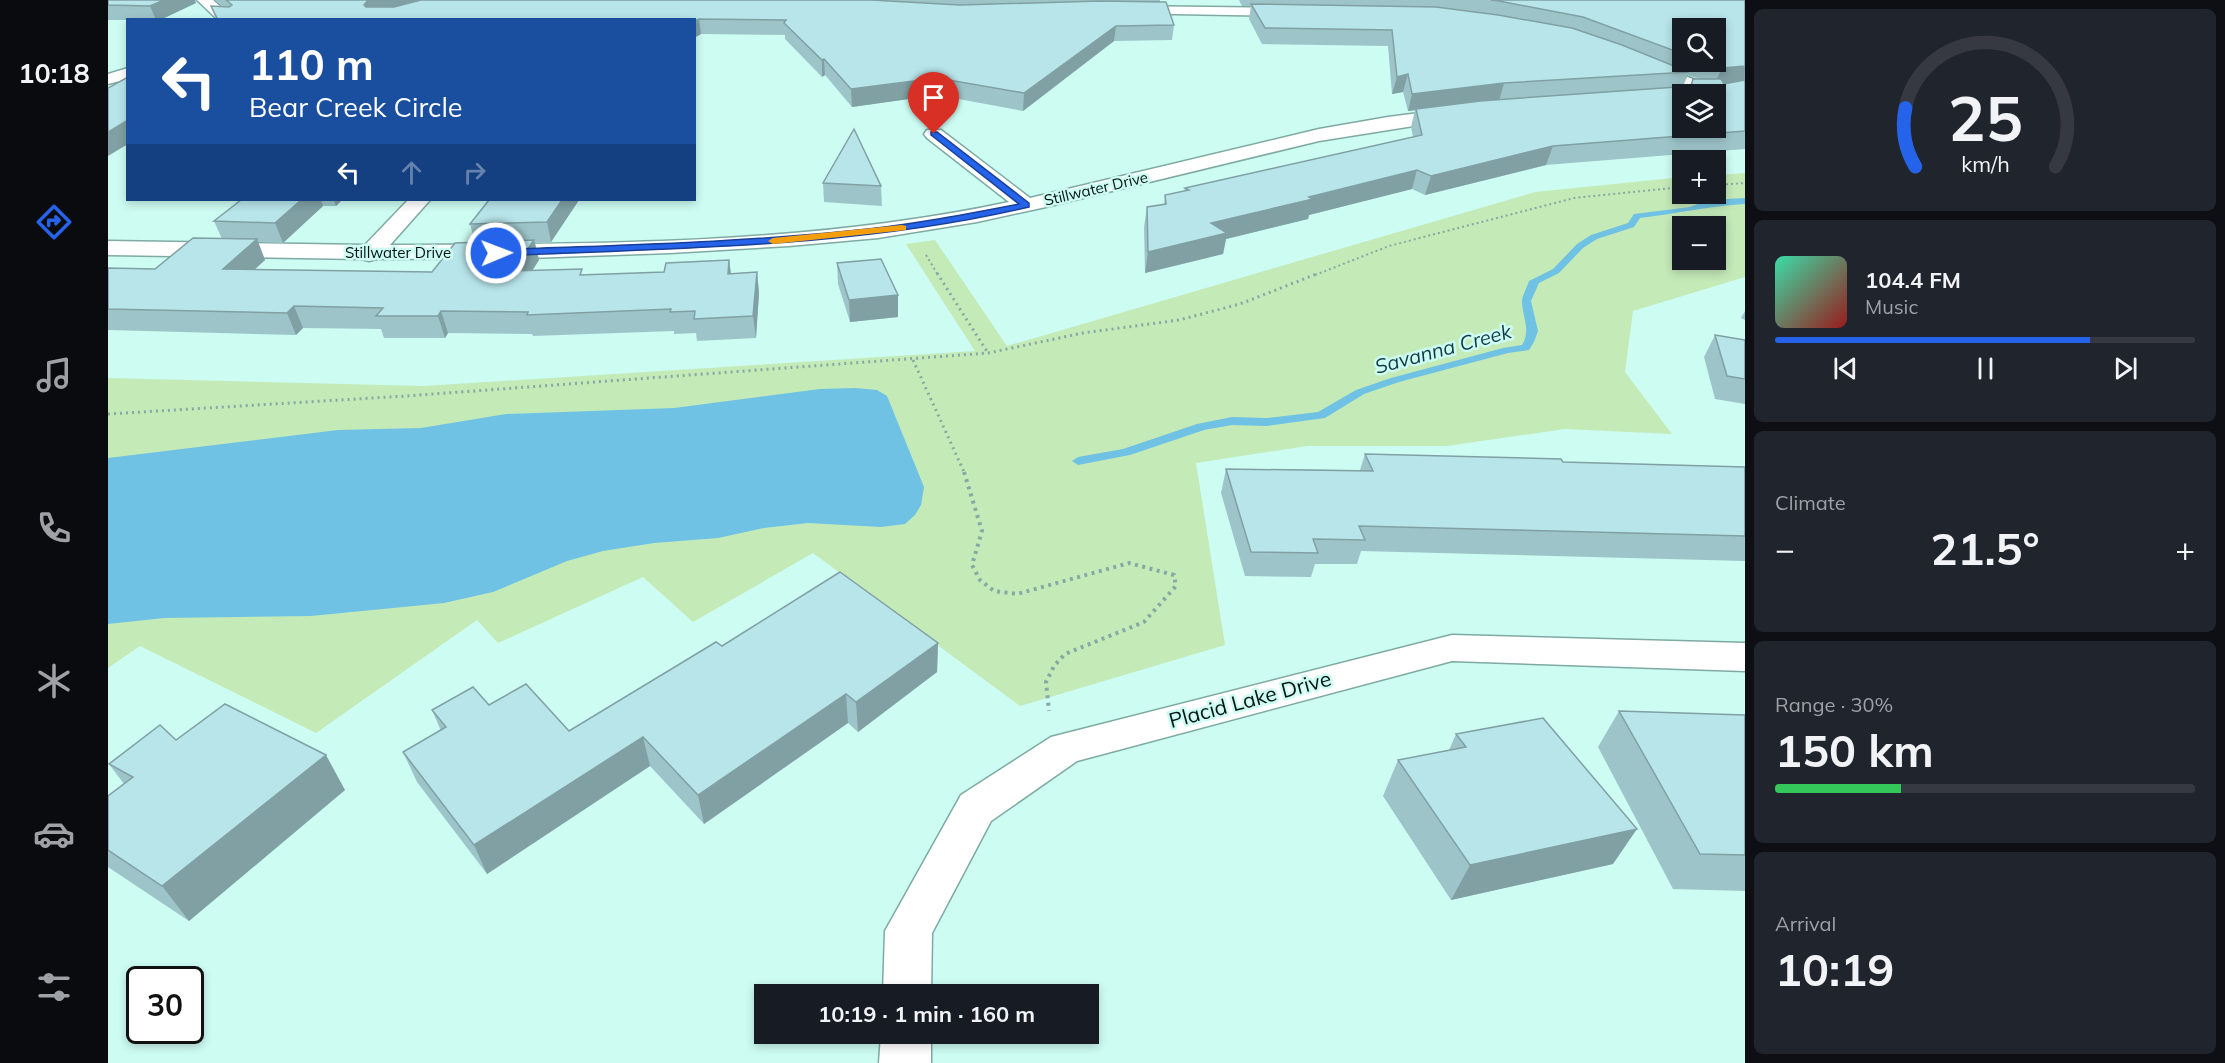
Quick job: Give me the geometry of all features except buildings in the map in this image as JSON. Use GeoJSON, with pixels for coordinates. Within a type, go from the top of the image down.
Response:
{"type":"FeatureCollection","features":[{"type":"Feature","properties":{"kind":"street"},"geometry":{"type":"LineString","coordinates":[[204,0],[226,18]]}},
{"type":"Feature","properties":{"kind":"street"},"geometry":{"type":"LineString","coordinates":[[1109,10],[1197,6],[1306,13]]}},
{"type":"Feature","properties":{"kind":"street"},"geometry":{"type":"LineString","coordinates":[[1633,60],[1691,84]]}},
{"type":"Feature","properties":{"kind":"street"},"geometry":{"type":"LineString","coordinates":[[108,79],[126,74]]}},
{"type":"Feature","properties":{"kind":"street","name":"Stillwater Drive"},"geometry":{"type":"LineString","coordinates":[[108,248],[369,254],[594,250],[767,241],[909,227],[1026,205],[1349,128],[1484,112]]}},
{"type":"Feature","properties":{"kind":"street"},"geometry":{"type":"LineString","coordinates":[[934,134],[1026,205]]}},
{"type":"Feature","properties":{"kind":"street"},"geometry":{"type":"LineString","coordinates":[[369,254],[418,201]]}},
{"type":"Feature","properties":{"kind":"street","name":"Placid Lake Drive"},"geometry":{"type":"LineString","coordinates":[[907,984],[908,932],[976,808],[1065,748],[1452,648],[1745,657]]}},
{"type":"Feature","properties":{"kind":"street"},"geometry":{"type":"LineString","coordinates":[[905,1063],[906,1044]]}},
{"type":"Feature","properties":{"kind":"path"},"geometry":{"type":"LineString","coordinates":[[1726,184],[1745,183]]}},
{"type":"Feature","properties":{"kind":"path"},"geometry":{"type":"LineString","coordinates":[[108,414],[406,396],[988,353],[1083,333],[1179,320],[1216,311],[1240,304],[1389,246],[1551,203],[1604,194],[1672,188]]}},
{"type":"Feature","properties":{"kind":"path"},"geometry":{"type":"LineString","coordinates":[[909,227],[988,353]]}},
{"type":"Feature","properties":{"kind":"path"},"geometry":{"type":"LineString","coordinates":[[913,360],[963,468],[975,506],[982,531],[972,565],[980,580],[994,591],[1017,594],[1129,563],[1174,575],[1176,586],[1144,622],[1065,654],[1054,666],[1046,682],[1047,706],[1065,748]]}},
{"type":"Feature","properties":{"kind":"green space"},"geometry":{"type":"Polygon","coordinates":[[[1745,173],[1745,277],[1633,311],[1625,372],[1672,434],[1565,429],[1447,446],[1307,446],[1196,463],[1225,645],[1020,706],[813,553],[693,622],[643,577],[498,643],[477,620],[316,733],[140,646],[108,668],[108,378],[424,386],[975,351],[906,244],[935,240],[1007,346],[1535,192],[1672,178],[1672,204],[1726,204],[1726,174],[1745,173]]]}},
{"type":"Feature","properties":{"kind":"water"},"geometry":{"type":"Polygon","coordinates":[[[820,389],[877,390],[887,396],[924,487],[921,505],[915,515],[905,524],[881,527],[808,523],[764,528],[718,538],[654,543],[603,551],[567,561],[493,592],[444,603],[311,616],[164,618],[108,624],[108,458],[338,430],[421,428],[506,414],[674,408],[820,389]]]}},
{"type":"Feature","properties":{"kind":"waterway","name":"Savanna Creek"},"geometry":{"type":"LineString","coordinates":[[1078,461],[1126,452],[1201,427],[1232,421],[1267,422],[1321,415],[1360,392],[1395,380],[1507,350],[1525,348],[1532,331],[1526,301],[1534,281],[1556,271],[1580,246],[1594,237],[1631,225],[1637,216],[1691,209],[1708,203],[1745,201]]}},
{"type":"Feature","properties":{"kind":"slow traffic"},"geometry":{"type":"LineString","coordinates":[[773,241],[902,228]]}},
{"type":"Feature","properties":{"kind":"route"},"geometry":{"type":"LineString","coordinates":[[496,253],[767,241],[849,234],[978,216],[1026,205],[934,134]]}}]}
